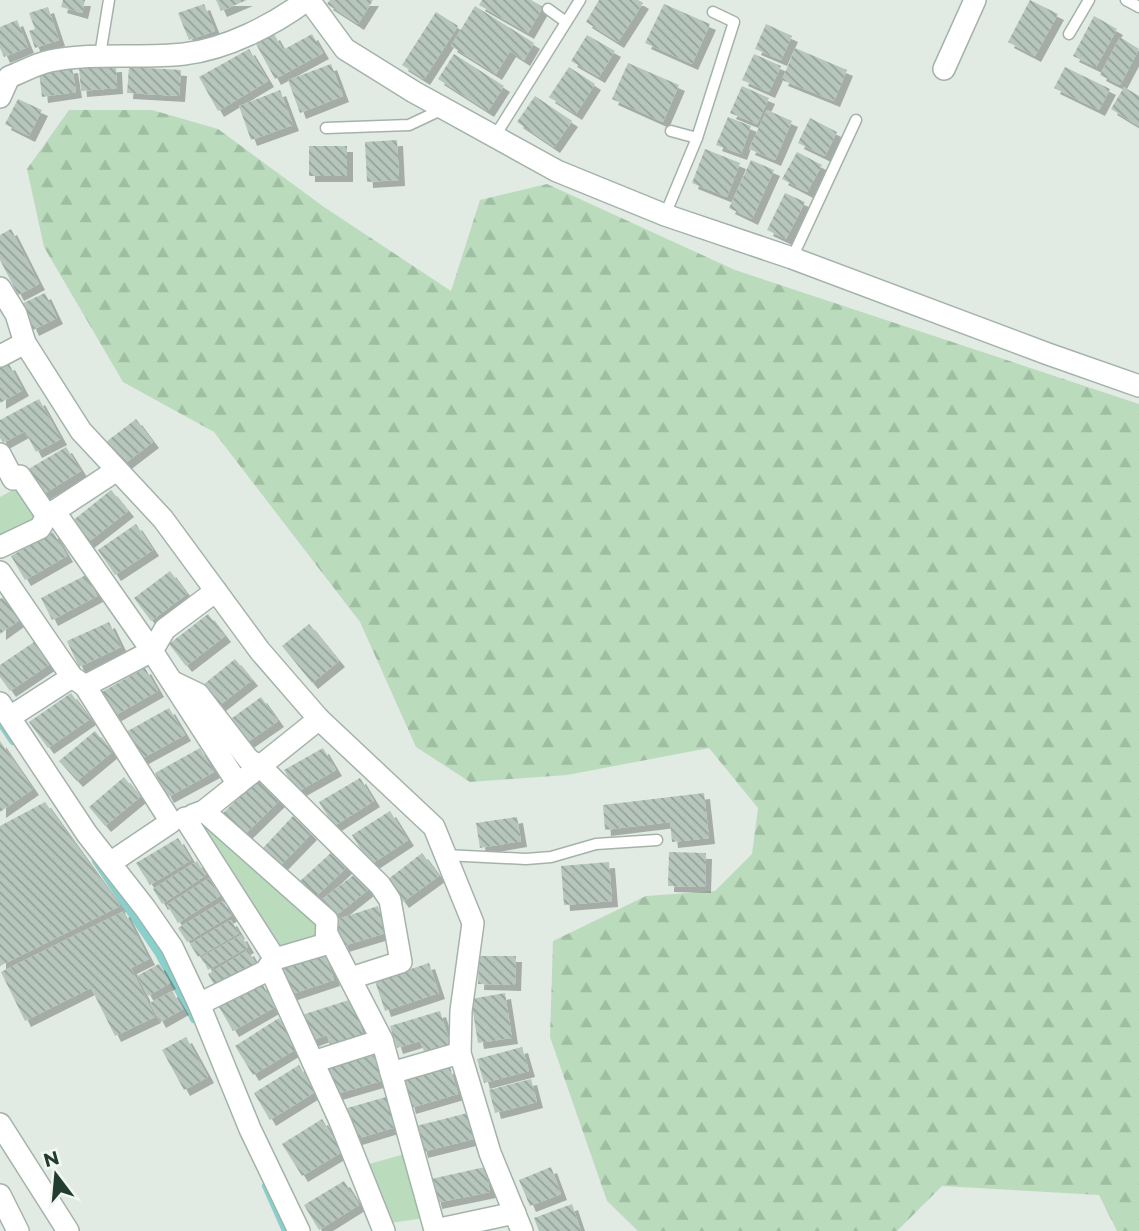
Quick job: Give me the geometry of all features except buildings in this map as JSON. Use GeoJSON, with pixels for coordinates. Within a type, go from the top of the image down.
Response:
{"type":"FeatureCollection","features":[{"type":"Feature","properties":{"kind":"street"},"geometry":{"type":"LineString","coordinates":[[0,97],[9,77],[48,61],[100,55],[185,54],[229,43],[289,13],[308,0],[345,49],[444,109],[557,171],[665,215],[792,258],[1139,386]]}},
{"type":"Feature","properties":{"kind":"street"},"geometry":{"type":"LineString","coordinates":[[944,69],[975,0]]}},
{"type":"Feature","properties":{"kind":"street"},"geometry":{"type":"LineString","coordinates":[[0,288],[16,314],[25,343],[80,431],[163,519],[260,651],[319,719],[434,827],[473,923],[461,1011],[460,1053],[490,1153],[518,1222],[430,1230],[382,1040],[327,934]]}},
{"type":"Feature","properties":{"kind":"street"},"geometry":{"type":"LineString","coordinates":[[0,356],[25,343]]}},
{"type":"Feature","properties":{"kind":"street"},"geometry":{"type":"LineString","coordinates":[[0,454],[6,483],[20,475],[50,513],[152,651],[238,783]]}},
{"type":"Feature","properties":{"kind":"street"},"geometry":{"type":"LineString","coordinates":[[0,547],[40,528],[50,513],[117,470]]}},
{"type":"Feature","properties":{"kind":"street"},"geometry":{"type":"LineString","coordinates":[[0,572],[79,682],[187,817],[272,962],[340,1121],[375,1228]]}},
{"type":"Feature","properties":{"kind":"street"},"geometry":{"type":"LineString","coordinates":[[216,591],[165,629],[152,651],[5,710],[87,834],[172,947],[199,1004],[250,1129],[299,1231]]}},
{"type":"Feature","properties":{"kind":"street"},"geometry":{"type":"LineString","coordinates":[[173,682],[198,694],[250,760],[260,766],[380,885],[390,900],[401,962],[351,978]]}},
{"type":"Feature","properties":{"kind":"street"},"geometry":{"type":"LineString","coordinates":[[110,863],[238,783],[319,719]]}},
{"type":"Feature","properties":{"kind":"street"},"geometry":{"type":"LineString","coordinates":[[187,817],[327,920],[326,944],[272,962],[265,971],[199,1004]]}},
{"type":"Feature","properties":{"kind":"street"},"geometry":{"type":"LineString","coordinates":[[313,1062],[382,1040]]}},
{"type":"Feature","properties":{"kind":"street"},"geometry":{"type":"LineString","coordinates":[[391,1073],[460,1053]]}},
{"type":"Feature","properties":{"kind":"street"},"geometry":{"type":"LineString","coordinates":[[0,1124],[68,1231]]}},
{"type":"Feature","properties":{"kind":"street"},"geometry":{"type":"LineString","coordinates":[[0,1195],[18,1231]]}},
{"type":"Feature","properties":{"kind":"lane"},"geometry":{"type":"LineString","coordinates":[[100,55],[109,0]]}},
{"type":"Feature","properties":{"kind":"lane"},"geometry":{"type":"LineString","coordinates":[[495,136],[580,0]]}},
{"type":"Feature","properties":{"kind":"lane"},"geometry":{"type":"LineString","coordinates":[[1069,34],[1089,0]]}},
{"type":"Feature","properties":{"kind":"lane"},"geometry":{"type":"LineString","coordinates":[[1126,0],[1139,7]]}},
{"type":"Feature","properties":{"kind":"lane"},"geometry":{"type":"LineString","coordinates":[[548,9],[566,22]]}},
{"type":"Feature","properties":{"kind":"lane"},"geometry":{"type":"LineString","coordinates":[[665,215],[697,138],[734,22],[713,12]]}},
{"type":"Feature","properties":{"kind":"lane"},"geometry":{"type":"LineString","coordinates":[[326,128],[409,125],[444,109]]}},
{"type":"Feature","properties":{"kind":"lane"},"geometry":{"type":"LineString","coordinates":[[792,258],[856,120]]}},
{"type":"Feature","properties":{"kind":"lane"},"geometry":{"type":"LineString","coordinates":[[671,131],[697,138]]}},
{"type":"Feature","properties":{"kind":"lane"},"geometry":{"type":"LineString","coordinates":[[446,855],[526,859],[551,857],[596,844],[657,839]]}},
{"type":"Feature","properties":{"kind":"green space"},"geometry":{"type":"Polygon","coordinates":[[[69,110],[152,110],[218,129],[324,207],[451,291],[480,200],[547,184],[735,270],[1139,404],[1139,1231],[1117,1231],[1099,1195],[942,1186],[897,1231],[638,1231],[607,1201],[550,1037],[553,941],[646,896],[715,891],[752,854],[758,808],[709,748],[567,775],[470,782],[416,747],[360,622],[214,432],[123,382],[44,247],[27,169],[69,110]]]}},
{"type":"Feature","properties":{"kind":"green space"},"geometry":{"type":"Polygon","coordinates":[[[20,486],[40,514],[38,524],[0,541],[0,497],[20,486]]]}},
{"type":"Feature","properties":{"kind":"green space"},"geometry":{"type":"Polygon","coordinates":[[[213,825],[316,922],[318,939],[276,953],[200,832],[213,825]]]}},
{"type":"Feature","properties":{"kind":"green space"},"geometry":{"type":"Polygon","coordinates":[[[405,1154],[425,1218],[390,1223],[369,1164],[405,1154]]]}},
{"type":"Feature","properties":{"kind":"waterway"},"geometry":{"type":"LineString","coordinates":[[0,722],[13,741]]}},
{"type":"Feature","properties":{"kind":"waterway"},"geometry":{"type":"LineString","coordinates":[[96,861],[159,954],[194,1019]]}},
{"type":"Feature","properties":{"kind":"waterway"},"geometry":{"type":"LineString","coordinates":[[266,1186],[286,1231]]}}]}
